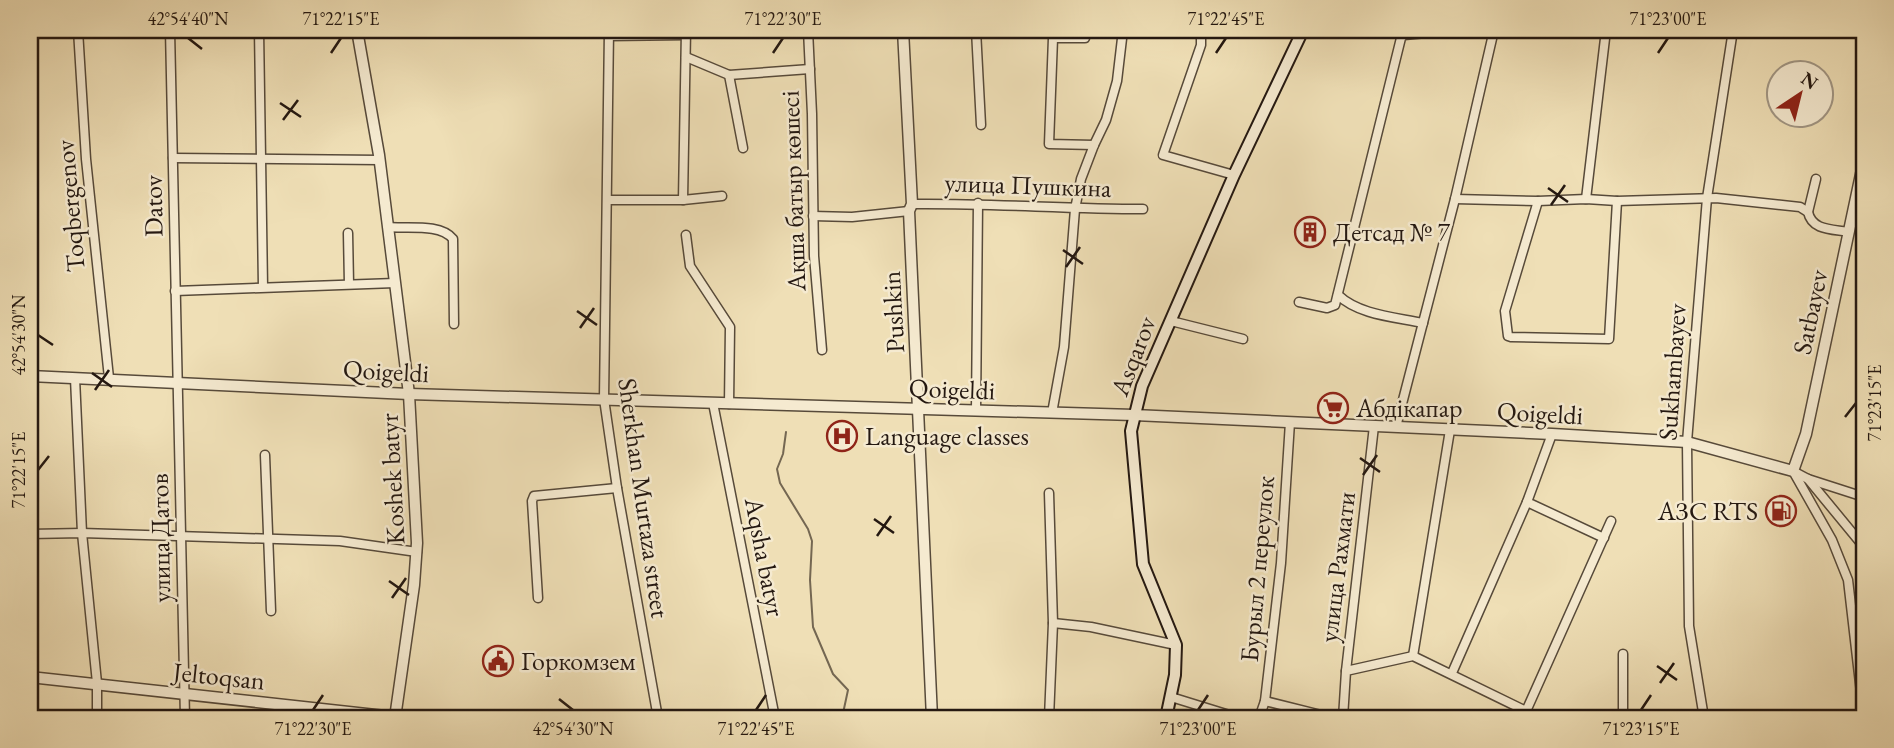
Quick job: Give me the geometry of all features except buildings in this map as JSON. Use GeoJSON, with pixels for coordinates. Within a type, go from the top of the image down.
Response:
{"type":"FeatureCollection","features":[{"type":"Feature","properties":{"kind":"main road","name":"Asqarov"},"geometry":{"type":"LineString","coordinates":[[1166,718],[1175,675],[1176,645],[1143,564],[1131,431],[1142,386],[1234,175],[1303,30]]}},
{"type":"Feature","properties":{"kind":"street","name":"Toqbergenov"},"geometry":{"type":"LineString","coordinates":[[78,30],[86,159],[109,379]]}},
{"type":"Feature","properties":{"kind":"street","name":"Datov"},"geometry":{"type":"LineString","coordinates":[[170,30],[178,382]]}},
{"type":"Feature","properties":{"kind":"street"},"geometry":{"type":"LineString","coordinates":[[259,30],[264,287]]}},
{"type":"Feature","properties":{"kind":"street","name":"Koshek batyr"},"geometry":{"type":"LineString","coordinates":[[358,30],[380,160],[409,394],[417,552],[398,718]]}},
{"type":"Feature","properties":{"kind":"street","name":"Ақша батыр көшесі"},"geometry":{"type":"LineString","coordinates":[[808,30],[814,256],[822,350]]}},
{"type":"Feature","properties":{"kind":"street","name":"Pushkin"},"geometry":{"type":"LineString","coordinates":[[903,30],[932,718]]}},
{"type":"Feature","properties":{"kind":"street"},"geometry":{"type":"LineString","coordinates":[[976,30],[981,125]]}},
{"type":"Feature","properties":{"kind":"street"},"geometry":{"type":"LineString","coordinates":[[1087,30],[1085,38],[1053,38],[1049,144],[1094,145]]}},
{"type":"Feature","properties":{"kind":"street"},"geometry":{"type":"LineString","coordinates":[[1052,413],[1064,347],[1075,209],[1081,179],[1106,120],[1117,81],[1124,30]]}},
{"type":"Feature","properties":{"kind":"street"},"geometry":{"type":"LineString","coordinates":[[1201,30],[1201,45],[1163,155],[1234,175]]}},
{"type":"Feature","properties":{"kind":"street"},"geometry":{"type":"LineString","coordinates":[[1299,302],[1328,308],[1335,305],[1401,38],[1404,35],[1460,30]]}},
{"type":"Feature","properties":{"kind":"street"},"geometry":{"type":"LineString","coordinates":[[1396,427],[1455,200],[1494,30]]}},
{"type":"Feature","properties":{"kind":"street"},"geometry":{"type":"LineString","coordinates":[[1586,199],[1606,30]]}},
{"type":"Feature","properties":{"kind":"street","name":"Sukhambayev"},"geometry":{"type":"LineString","coordinates":[[1704,718],[1689,626],[1687,442],[1707,198],[1733,30]]}},
{"type":"Feature","properties":{"kind":"street"},"geometry":{"type":"LineString","coordinates":[[609,33],[686,32],[683,200]]}},
{"type":"Feature","properties":{"kind":"street","name":"Sherkhan Murtaza street"},"geometry":{"type":"LineString","coordinates":[[609,33],[604,399],[658,718]]}},
{"type":"Feature","properties":{"kind":"street"},"geometry":{"type":"LineString","coordinates":[[685,57],[729,75],[810,69]]}},
{"type":"Feature","properties":{"kind":"street"},"geometry":{"type":"LineString","coordinates":[[729,75],[743,148]]}},
{"type":"Feature","properties":{"kind":"street"},"geometry":{"type":"LineString","coordinates":[[173,158],[380,160]]}},
{"type":"Feature","properties":{"kind":"street","name":"Satbayev"},"geometry":{"type":"LineString","coordinates":[[1793,471],[1806,434],[1864,160]]}},
{"type":"Feature","properties":{"kind":"street"},"geometry":{"type":"LineString","coordinates":[[1816,179],[1808,212],[1810,220],[1816,226],[1849,232]]}},
{"type":"Feature","properties":{"kind":"street"},"geometry":{"type":"LineString","coordinates":[[608,200],[683,200],[722,196]]}},
{"type":"Feature","properties":{"kind":"street"},"geometry":{"type":"LineString","coordinates":[[1455,200],[1617,201],[1707,198],[1783,204],[1800,207],[1808,212]]}},
{"type":"Feature","properties":{"kind":"street"},"geometry":{"type":"LineString","coordinates":[[1538,201],[1505,311],[1508,336],[1511,337],[1609,339],[1617,201]]}},
{"type":"Feature","properties":{"kind":"street"},"geometry":{"type":"LineString","coordinates":[[976,411],[978,203]]}},
{"type":"Feature","properties":{"kind":"street","name":"улица Пушкина"},"geometry":{"type":"LineString","coordinates":[[813,216],[852,217],[910,207],[978,203],[1075,209],[1143,209]]}},
{"type":"Feature","properties":{"kind":"street"},"geometry":{"type":"LineString","coordinates":[[388,227],[446,232],[453,239],[454,324]]}},
{"type":"Feature","properties":{"kind":"street"},"geometry":{"type":"LineString","coordinates":[[348,233],[349,284]]}},
{"type":"Feature","properties":{"kind":"street"},"geometry":{"type":"LineString","coordinates":[[686,235],[690,266],[730,327],[729,404]]}},
{"type":"Feature","properties":{"kind":"street"},"geometry":{"type":"LineString","coordinates":[[175,290],[395,283]]}},
{"type":"Feature","properties":{"kind":"street"},"geometry":{"type":"LineString","coordinates":[[1338,295],[1346,303],[1368,312],[1423,323]]}},
{"type":"Feature","properties":{"kind":"street"},"geometry":{"type":"LineString","coordinates":[[1171,321],[1242,339]]}},
{"type":"Feature","properties":{"kind":"street","name":"Qoigeldi"},"geometry":{"type":"LineString","coordinates":[[30,376],[409,394],[1135,415],[1687,442],[1793,471],[1808,479],[1864,497]]}},
{"type":"Feature","properties":{"kind":"street"},"geometry":{"type":"LineString","coordinates":[[75,378],[82,533],[97,683],[97,718]]}},
{"type":"Feature","properties":{"kind":"street","name":"улица Датов"},"geometry":{"type":"LineString","coordinates":[[178,382],[185,693]]}},
{"type":"Feature","properties":{"kind":"street","name":"Aqsha batyr"},"geometry":{"type":"LineString","coordinates":[[713,403],[775,718]]}},
{"type":"Feature","properties":{"kind":"street","name":"Бурыл 2 переулок"},"geometry":{"type":"LineString","coordinates":[[1259,718],[1265,701],[1282,563],[1290,422]]}},
{"type":"Feature","properties":{"kind":"street","name":"улица Рахмати"},"geometry":{"type":"LineString","coordinates":[[1343,718],[1374,426]]}},
{"type":"Feature","properties":{"kind":"street"},"geometry":{"type":"LineString","coordinates":[[1413,656],[1450,430]]}},
{"type":"Feature","properties":{"kind":"street"},"geometry":{"type":"LineString","coordinates":[[1451,673],[1527,502],[1552,434]]}},
{"type":"Feature","properties":{"kind":"street"},"geometry":{"type":"LineString","coordinates":[[265,455],[271,611]]}},
{"type":"Feature","properties":{"kind":"street"},"geometry":{"type":"LineString","coordinates":[[1793,471],[1832,540],[1848,580],[1864,718]]}},
{"type":"Feature","properties":{"kind":"street"},"geometry":{"type":"LineString","coordinates":[[1808,479],[1864,547]]}},
{"type":"Feature","properties":{"kind":"street"},"geometry":{"type":"LineString","coordinates":[[538,598],[532,501],[534,496],[617,488]]}},
{"type":"Feature","properties":{"kind":"street"},"geometry":{"type":"LineString","coordinates":[[1049,493],[1054,623],[1049,718]]}},
{"type":"Feature","properties":{"kind":"street"},"geometry":{"type":"LineString","coordinates":[[1527,502],[1604,538]]}},
{"type":"Feature","properties":{"kind":"street"},"geometry":{"type":"LineString","coordinates":[[1346,671],[1413,656],[1451,673],[1525,715],[1611,521]]}},
{"type":"Feature","properties":{"kind":"street"},"geometry":{"type":"LineString","coordinates":[[30,534],[82,533],[340,541],[417,552]]}},
{"type":"Feature","properties":{"kind":"street"},"geometry":{"type":"LineString","coordinates":[[1054,623],[1091,627],[1176,645]]}},
{"type":"Feature","properties":{"kind":"street"},"geometry":{"type":"LineString","coordinates":[[1623,654],[1623,718]]}},
{"type":"Feature","properties":{"kind":"street","name":"Jeltoqsan"},"geometry":{"type":"LineString","coordinates":[[30,677],[398,718]]}},
{"type":"Feature","properties":{"kind":"street"},"geometry":{"type":"LineString","coordinates":[[185,693],[186,718]]}},
{"type":"Feature","properties":{"kind":"street"},"geometry":{"type":"LineString","coordinates":[[1171,697],[1239,718]]}},
{"type":"Feature","properties":{"kind":"street"},"geometry":{"type":"LineString","coordinates":[[1265,701],[1330,718]]}},
{"type":"Feature","properties":{"kind":"waterway"},"geometry":{"type":"LineString","coordinates":[[786,432],[783,454],[777,469],[780,483],[808,529],[812,541],[810,580],[813,627],[833,674],[848,690],[842,718]]}},
{"type":"Feature","properties":{"kind":"place","name":"Детсад № 7"},"geometry":{"type":"Point","coordinates":[1310,232]}},
{"type":"Feature","properties":{"kind":"place","name":"Абдiкапар"},"geometry":{"type":"Point","coordinates":[1333,408]}},
{"type":"Feature","properties":{"kind":"place","name":"Language classes"},"geometry":{"type":"Point","coordinates":[842,436]}},
{"type":"Feature","properties":{"kind":"place","name":"АЗС RTS"},"geometry":{"type":"Point","coordinates":[1781,511]}},
{"type":"Feature","properties":{"kind":"place","name":"Горкомзем"},"geometry":{"type":"Point","coordinates":[498,661]}}]}
